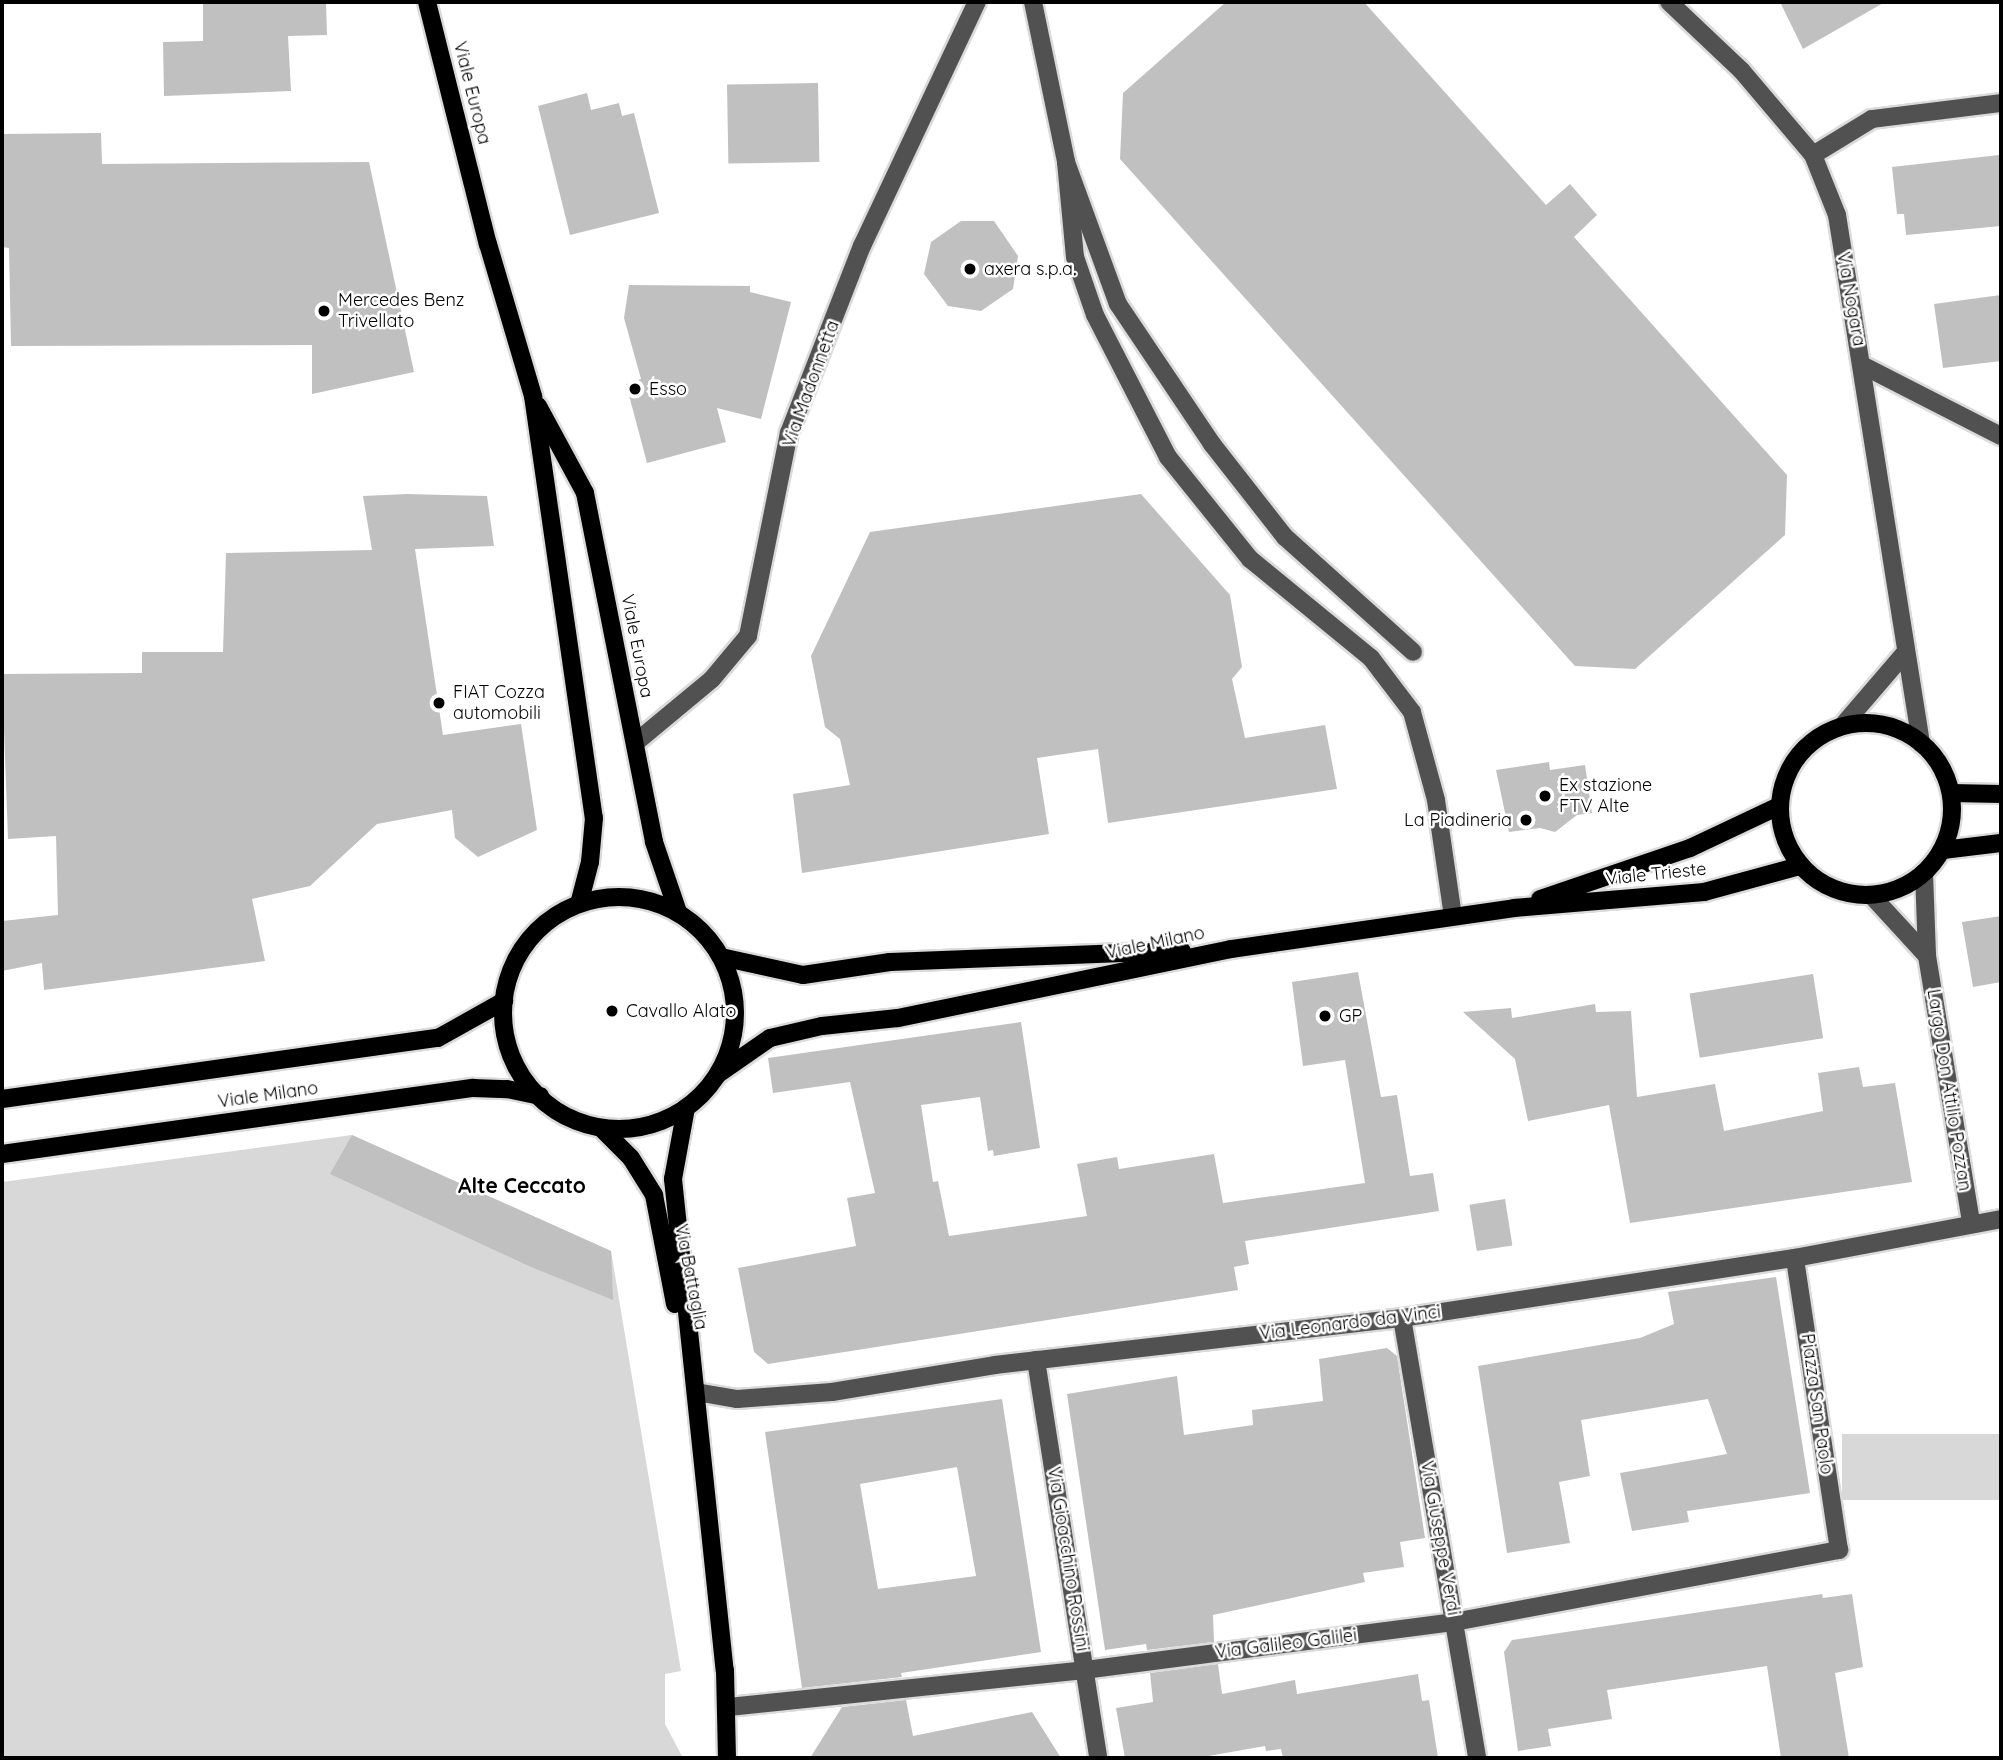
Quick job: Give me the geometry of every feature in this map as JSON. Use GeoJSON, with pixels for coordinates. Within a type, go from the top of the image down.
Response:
{"type":"FeatureCollection","features":[{"type":"Feature","properties":{"kind":"main road","name":"Viale Europa"},"geometry":{"type":"LineString","coordinates":[[427,2],[488,244],[533,397],[594,818],[590,862],[579,904]]}},
{"type":"Feature","properties":{"kind":"main road","name":"Viale Europa"},"geometry":{"type":"LineString","coordinates":[[533,397],[584,493],[654,842],[678,912]]}},
{"type":"Feature","properties":{"kind":"main road"},"geometry":{"type":"LineString","coordinates":[[1871,722],[1898,729],[1921,743],[1941,765],[1951,793],[1951,822],[1942,850],[1924,873],[1900,889],[1871,895],[1845,893],[1820,883],[1800,866],[1781,828],[1779,806],[1784,779],[1797,755],[1818,737],[1843,725],[1871,722]]}},
{"type":"Feature","properties":{"kind":"main road"},"geometry":{"type":"LineString","coordinates":[[1951,793],[2001,794]]}},
{"type":"Feature","properties":{"kind":"main road","name":"Viale Trieste"},"geometry":{"type":"LineString","coordinates":[[1514,908],[1690,848],[1779,806]]}},
{"type":"Feature","properties":{"kind":"main road"},"geometry":{"type":"LineString","coordinates":[[1942,850],[2001,843]]}},
{"type":"Feature","properties":{"kind":"main road","name":"Viale Trieste"},"geometry":{"type":"LineString","coordinates":[[1231,949],[1514,908],[1704,892],[1800,866]]}},
{"type":"Feature","properties":{"kind":"main road","name":"Viale Milano"},"geometry":{"type":"LineString","coordinates":[[718,1074],[733,1036],[735,1016],[732,986],[721,957],[709,939],[678,912],[629,897],[579,904],[551,919],[528,942],[512,970],[504,1000],[508,1042],[515,1062],[540,1097],[568,1117],[601,1128],[645,1126],[687,1108],[718,1074],[770,1038],[822,1026],[898,1018],[1231,949]]}},
{"type":"Feature","properties":{"kind":"main road","name":"Viale Milano"},"geometry":{"type":"LineString","coordinates":[[721,957],[803,975],[890,961],[1231,949]]}},
{"type":"Feature","properties":{"kind":"main road","name":"Viale Milano"},"geometry":{"type":"LineString","coordinates":[[2,1099],[438,1038],[476,1021],[504,1000]]}},
{"type":"Feature","properties":{"kind":"main road","name":"Viale Milano"},"geometry":{"type":"LineString","coordinates":[[2,1154],[473,1088],[507,1089],[540,1097]]}},
{"type":"Feature","properties":{"kind":"main road","name":"Via Battaglia"},"geometry":{"type":"LineString","coordinates":[[687,1108],[673,1179],[728,1707],[727,1758]]}},
{"type":"Feature","properties":{"kind":"main road","name":"Via Battaglia"},"geometry":{"type":"LineString","coordinates":[[601,1128],[631,1158],[654,1195],[702,1452]]}},
{"type":"Feature","properties":{"kind":"street","name":"Via Madonnetta"},"geometry":{"type":"LineString","coordinates":[[635,743],[712,679],[748,636],[789,433],[862,246],[976,2]]}},
{"type":"Feature","properties":{"kind":"street"},"geometry":{"type":"LineString","coordinates":[[1034,2],[1066,162],[1079,269],[1095,315],[1168,457],[1250,559],[1371,658],[1412,712],[1436,800],[1453,916]]}},
{"type":"Feature","properties":{"kind":"street","name":"Via Nogara"},"geometry":{"type":"LineString","coordinates":[[1669,2],[1741,70],[1813,156],[1837,215],[1864,366],[1876,480],[1921,743]]}},
{"type":"Feature","properties":{"kind":"street"},"geometry":{"type":"LineString","coordinates":[[1813,156],[1872,119],[2001,103]]}},
{"type":"Feature","properties":{"kind":"street"},"geometry":{"type":"LineString","coordinates":[[1066,162],[1118,304],[1212,444],[1285,537],[1413,652]]}},
{"type":"Feature","properties":{"kind":"street"},"geometry":{"type":"LineString","coordinates":[[1864,366],[2001,436]]}},
{"type":"Feature","properties":{"kind":"street"},"geometry":{"type":"LineString","coordinates":[[1843,725],[1904,654]]}},
{"type":"Feature","properties":{"kind":"street","name":"Largo Don Attilio Pozzan"},"geometry":{"type":"LineString","coordinates":[[1924,873],[1927,956],[1971,1223]]}},
{"type":"Feature","properties":{"kind":"street"},"geometry":{"type":"LineString","coordinates":[[1871,895],[1927,956]]}},
{"type":"Feature","properties":{"kind":"street","name":"Via Leonardo da Vinci"},"geometry":{"type":"LineString","coordinates":[[696,1392],[737,1399],[832,1392],[1036,1360],[1402,1318],[1795,1258],[2001,1219]]}},
{"type":"Feature","properties":{"kind":"street","name":"Piazza San Paolo"},"geometry":{"type":"LineString","coordinates":[[1795,1258],[1839,1550]]}},
{"type":"Feature","properties":{"kind":"street","name":"Via Giuseppe Verdi"},"geometry":{"type":"LineString","coordinates":[[1402,1318],[1477,1758]]}},
{"type":"Feature","properties":{"kind":"street","name":"Via Gioacchino Rossini"},"geometry":{"type":"LineString","coordinates":[[1036,1360],[1098,1758]]}},
{"type":"Feature","properties":{"kind":"street","name":"Via Galileo Galilei"},"geometry":{"type":"LineString","coordinates":[[728,1707],[1085,1670],[1454,1622],[1839,1550]]}},
{"type":"Feature","properties":{"kind":"shaded area"},"geometry":{"type":"Polygon","coordinates":[[[352,1135],[611,1251],[681,1671],[665,1674],[665,1724],[683,1758],[2,1758],[2,1182],[352,1135]]]}},
{"type":"Feature","properties":{"kind":"shaded area"},"geometry":{"type":"Polygon","coordinates":[[[1842,1434],[2001,1434],[2001,1500],[1842,1500],[1842,1434]]]}},
{"type":"Feature","properties":{"kind":"building"},"geometry":{"type":"Polygon","coordinates":[[[203,2],[326,2],[327,35],[288,36],[291,91],[164,96],[163,42],[203,41],[203,2]]]}},
{"type":"Feature","properties":{"kind":"building"},"geometry":{"type":"Polygon","coordinates":[[[1226,2],[1364,2],[1546,205],[1570,184],[1597,215],[1574,237],[1787,475],[1785,535],[1635,669],[1575,666],[1120,159],[1123,93],[1226,2]]]}},
{"type":"Feature","properties":{"kind":"building"},"geometry":{"type":"Polygon","coordinates":[[[1780,2],[1885,2],[1803,49],[1780,2]]]}},
{"type":"Feature","properties":{"kind":"building"},"geometry":{"type":"Polygon","coordinates":[[[818,83],[819,162],[728,164],[727,85],[818,83]]]}},
{"type":"Feature","properties":{"kind":"building"},"geometry":{"type":"Polygon","coordinates":[[[587,93],[591,110],[619,103],[622,116],[634,113],[659,213],[570,235],[538,106],[587,93]]]}},
{"type":"Feature","properties":{"kind":"building"},"geometry":{"type":"Polygon","coordinates":[[[101,133],[102,164],[369,162],[414,372],[312,394],[312,345],[11,346],[9,248],[2,247],[2,134],[101,133]]]}},
{"type":"Feature","properties":{"kind":"building"},"geometry":{"type":"Polygon","coordinates":[[[1999,155],[2001,226],[1906,235],[1904,214],[1897,214],[1892,167],[1999,155]]]}},
{"type":"Feature","properties":{"kind":"building"},"geometry":{"type":"Polygon","coordinates":[[[961,221],[994,221],[1018,256],[1013,289],[981,311],[948,306],[924,274],[931,242],[961,221]]]}},
{"type":"Feature","properties":{"kind":"building"},"geometry":{"type":"Polygon","coordinates":[[[629,285],[750,286],[750,292],[791,302],[761,419],[717,408],[726,442],[647,463],[626,384],[641,379],[624,318],[629,285]]]}},
{"type":"Feature","properties":{"kind":"building"},"geometry":{"type":"Polygon","coordinates":[[[2001,295],[2001,361],[1943,368],[1934,304],[2001,295]]]}},
{"type":"Feature","properties":{"kind":"building"},"geometry":{"type":"Polygon","coordinates":[[[1141,494],[1230,595],[1242,667],[1232,679],[1245,738],[1325,725],[1337,789],[1108,823],[1098,749],[1037,758],[1049,834],[802,873],[793,794],[850,785],[840,739],[825,727],[811,656],[870,532],[1141,494]]]}},
{"type":"Feature","properties":{"kind":"building"},"geometry":{"type":"Polygon","coordinates":[[[363,496],[487,496],[494,546],[415,549],[443,735],[521,724],[537,830],[478,857],[455,838],[452,810],[377,824],[310,886],[252,899],[265,961],[44,990],[42,963],[2,971],[2,921],[58,915],[56,836],[8,839],[2,674],[142,673],[142,652],[223,652],[226,553],[372,550],[363,496]]]}},
{"type":"Feature","properties":{"kind":"building","name":"Ex stazione FTV Alte"},"geometry":{"type":"Polygon","coordinates":[[[1549,762],[1550,770],[1585,765],[1592,813],[1577,815],[1555,832],[1540,828],[1509,832],[1496,770],[1549,762]]]}},
{"type":"Feature","properties":{"kind":"building"},"geometry":{"type":"Polygon","coordinates":[[[2001,916],[2001,982],[1973,987],[1962,922],[2001,916]]]}},
{"type":"Feature","properties":{"kind":"building"},"geometry":{"type":"Polygon","coordinates":[[[1358,972],[1381,1097],[1397,1095],[1410,1176],[1433,1173],[1439,1211],[1245,1241],[1249,1264],[1234,1267],[1238,1290],[768,1364],[754,1352],[738,1268],[856,1246],[847,1198],[875,1193],[850,1082],[773,1093],[768,1058],[1021,1022],[1040,1148],[994,1156],[993,1150],[988,1151],[980,1097],[921,1105],[933,1182],[938,1181],[949,1236],[1087,1216],[1077,1164],[1117,1157],[1119,1169],[1214,1154],[1223,1203],[1365,1183],[1345,1060],[1303,1066],[1292,982],[1358,972]]]}},
{"type":"Feature","properties":{"kind":"building"},"geometry":{"type":"Polygon","coordinates":[[[1813,974],[1823,1038],[1700,1058],[1690,994],[1813,974]]]}},
{"type":"Feature","properties":{"kind":"building"},"geometry":{"type":"Polygon","coordinates":[[[1595,1004],[1596,1012],[1631,1011],[1637,1097],[1715,1084],[1724,1131],[1823,1111],[1818,1073],[1859,1067],[1863,1087],[1895,1083],[1912,1182],[1630,1223],[1609,1105],[1528,1121],[1515,1059],[1463,1012],[1511,1008],[1512,1018],[1595,1004]]]}},
{"type":"Feature","properties":{"kind":"building"},"geometry":{"type":"Polygon","coordinates":[[[352,1135],[611,1251],[613,1300],[531,1267],[330,1174],[352,1135]]]}},
{"type":"Feature","properties":{"kind":"building"},"geometry":{"type":"Polygon","coordinates":[[[1505,1199],[1512,1245],[1477,1251],[1469,1205],[1505,1199]]]}},
{"type":"Feature","properties":{"kind":"building"},"geometry":{"type":"Polygon","coordinates":[[[1776,1277],[1810,1493],[1687,1511],[1689,1522],[1632,1531],[1620,1473],[1727,1454],[1708,1399],[1581,1420],[1590,1476],[1559,1482],[1570,1543],[1507,1553],[1478,1366],[1640,1338],[1674,1324],[1668,1292],[1776,1277]]]}},
{"type":"Feature","properties":{"kind":"building"},"geometry":{"type":"Polygon","coordinates":[[[1387,1348],[1397,1356],[1425,1538],[1400,1542],[1404,1567],[1363,1573],[1365,1582],[1213,1615],[1214,1642],[1147,1650],[1146,1644],[1105,1650],[1067,1394],[1177,1376],[1184,1435],[1253,1425],[1252,1410],[1323,1401],[1319,1359],[1387,1348]]]}},
{"type":"Feature","properties":{"kind":"building"},"geometry":{"type":"Polygon","coordinates":[[[1002,1399],[1041,1652],[901,1673],[902,1677],[802,1688],[765,1432],[1002,1399]],[[957,1467],[860,1484],[878,1589],[976,1576],[957,1467]]]}},
{"type":"Feature","properties":{"kind":"building"},"geometry":{"type":"Polygon","coordinates":[[[1822,1594],[1823,1598],[1852,1594],[1863,1667],[1835,1673],[1849,1758],[1781,1758],[1767,1666],[1607,1690],[1612,1719],[1548,1729],[1551,1746],[1518,1751],[1504,1652],[1512,1640],[1822,1594]]]}},
{"type":"Feature","properties":{"kind":"building"},"geometry":{"type":"Polygon","coordinates":[[[1218,1664],[1222,1694],[1295,1680],[1297,1694],[1418,1674],[1422,1701],[1429,1700],[1438,1758],[1283,1758],[1281,1749],[1266,1751],[1265,1746],[1197,1758],[1125,1758],[1116,1708],[1153,1702],[1150,1673],[1218,1664]]]}},
{"type":"Feature","properties":{"kind":"building"},"geometry":{"type":"Polygon","coordinates":[[[906,1700],[913,1736],[1032,1712],[1061,1758],[810,1758],[842,1707],[906,1700]]]}},
{"type":"Feature","properties":{"kind":"place","name":"axera s.p.a."},"geometry":{"type":"Point","coordinates":[970,269]}},
{"type":"Feature","properties":{"kind":"place","name":"Mercedes Benz Trivellato"},"geometry":{"type":"Point","coordinates":[324,311]}},
{"type":"Feature","properties":{"kind":"place","name":"Esso"},"geometry":{"type":"Point","coordinates":[635,389]}},
{"type":"Feature","properties":{"kind":"place","name":"FIAT Cozza automobili"},"geometry":{"type":"Point","coordinates":[439,703]}},
{"type":"Feature","properties":{"kind":"place","name":"Ex stazione FTV Alte"},"geometry":{"type":"Point","coordinates":[1545,796]}},
{"type":"Feature","properties":{"kind":"place","name":"La Piadineria"},"geometry":{"type":"Point","coordinates":[1526,820]}},
{"type":"Feature","properties":{"kind":"place","name":"Cavallo Alato"},"geometry":{"type":"Point","coordinates":[612,1011]}},
{"type":"Feature","properties":{"kind":"place","name":"GP"},"geometry":{"type":"Point","coordinates":[1325,1016]}},
{"type":"Feature","properties":{"kind":"district","name":"Alte Ceccato"},"geometry":{"type":"Point","coordinates":[522,1185]}}]}
